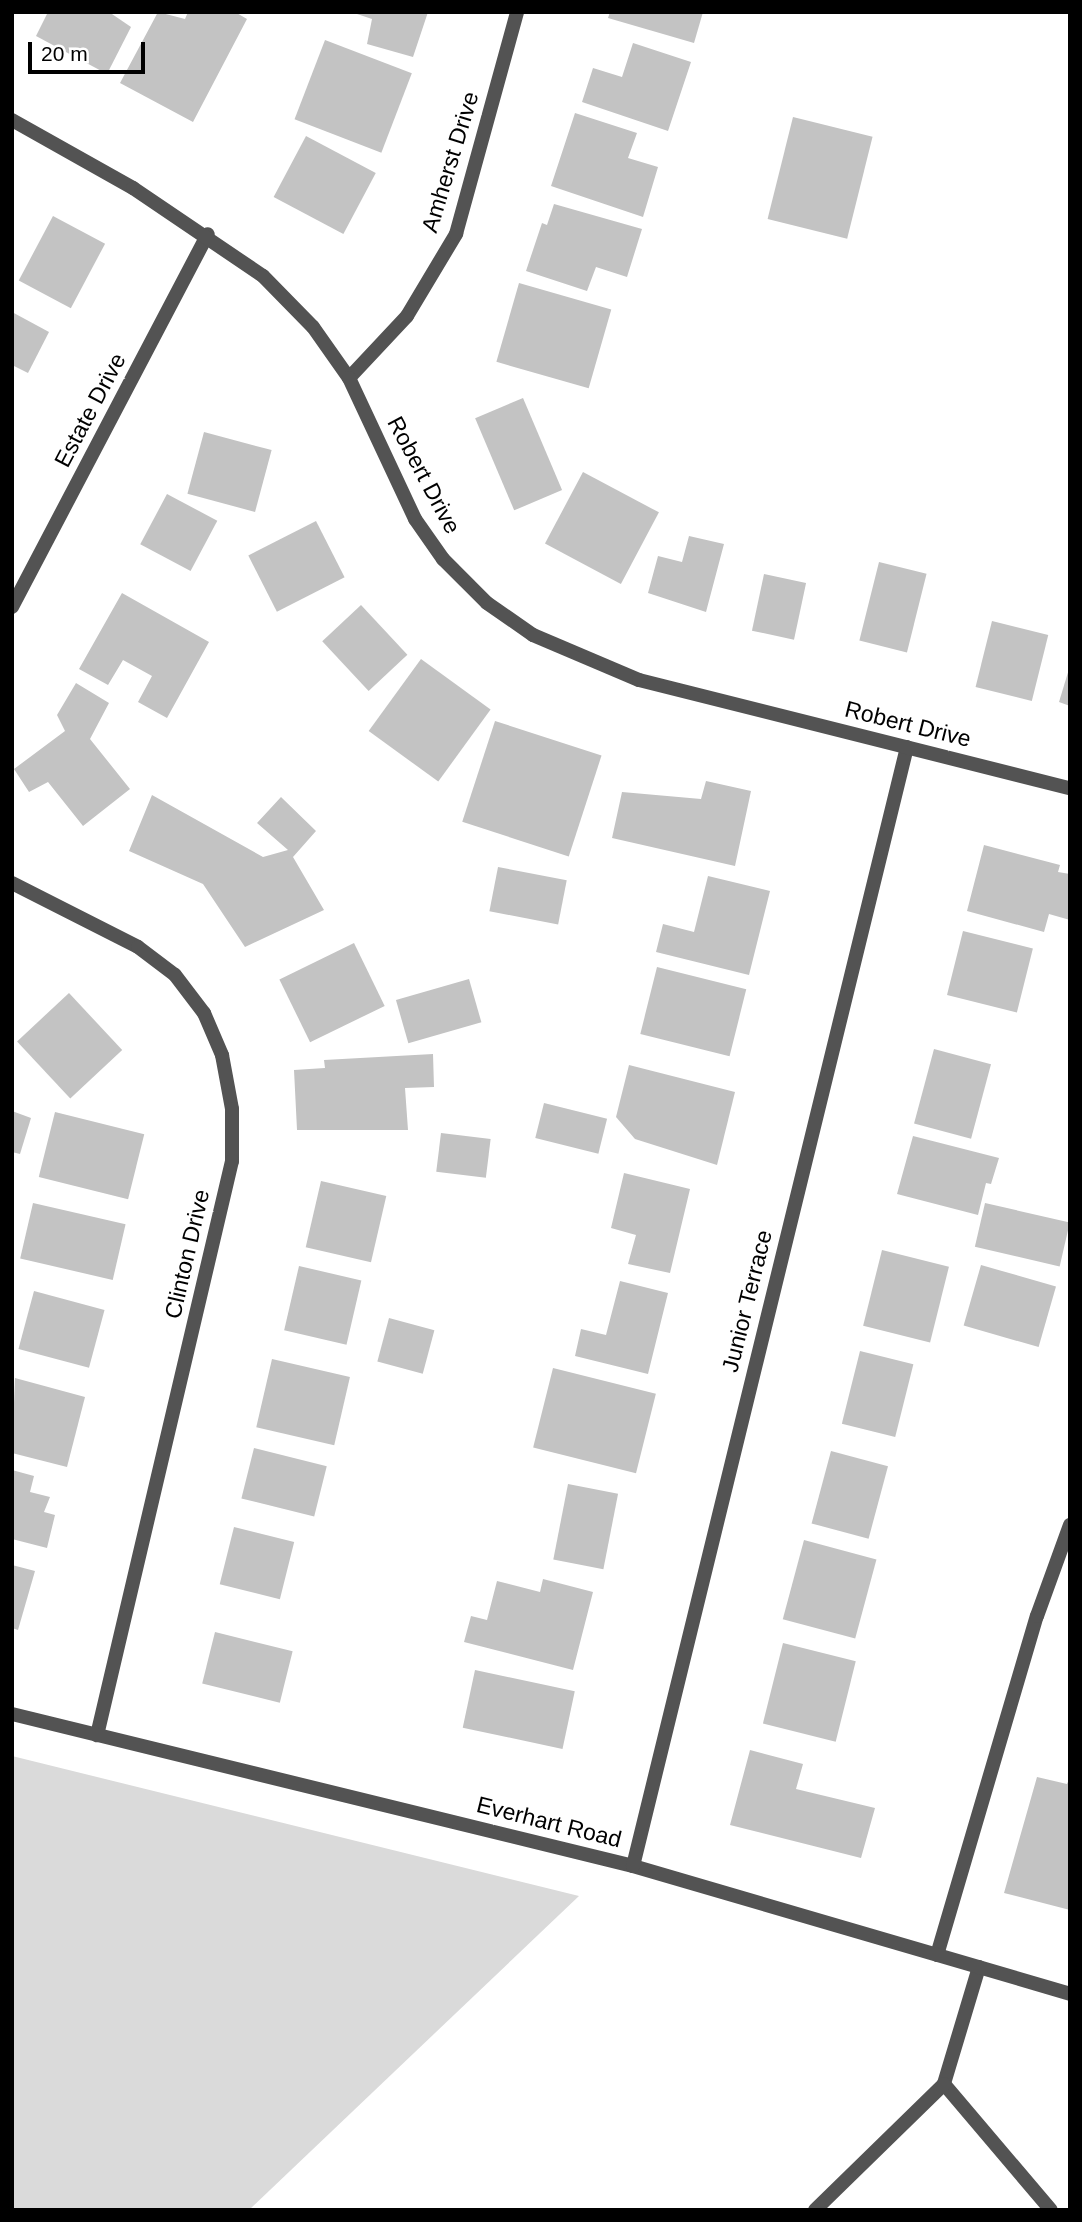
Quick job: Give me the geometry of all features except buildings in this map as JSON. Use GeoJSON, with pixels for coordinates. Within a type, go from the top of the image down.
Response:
{"type":"FeatureCollection","features":[{"type":"Feature","properties":{"kind":"street","name":"Amherst Drive"},"geometry":{"type":"LineString","coordinates":[[349,378],[407,316],[456,234],[517,12]]}},
{"type":"Feature","properties":{"kind":"street","name":"Robert Drive"},"geometry":{"type":"LineString","coordinates":[[12,120],[208,234],[263,276],[313,327],[349,378],[415,519],[443,559],[487,603],[533,635],[639,680],[1070,788]]}},
{"type":"Feature","properties":{"kind":"street","name":"Estate Drive"},"geometry":{"type":"LineString","coordinates":[[12,607],[208,234]]}},
{"type":"Feature","properties":{"kind":"street","name":"Junior Terrace"},"geometry":{"type":"LineString","coordinates":[[633,1866],[906,747]]}},
{"type":"Feature","properties":{"kind":"street","name":"Clinton Drive"},"geometry":{"type":"LineString","coordinates":[[12,883],[138,947],[175,975],[204,1013],[222,1055],[232,1109],[232,1161],[97,1735]]}},
{"type":"Feature","properties":{"kind":"street"},"geometry":{"type":"LineString","coordinates":[[937,1955],[1037,1616],[1070,1525]]}},
{"type":"Feature","properties":{"kind":"street","name":"Everhart Road"},"geometry":{"type":"LineString","coordinates":[[12,1714],[633,1866],[1070,1994]]}},
{"type":"Feature","properties":{"kind":"street"},"geometry":{"type":"LineString","coordinates":[[815,2210],[944,2084],[979,1967]]}},
{"type":"Feature","properties":{"kind":"street"},"geometry":{"type":"LineString","coordinates":[[944,2084],[1051,2210]]}},
{"type":"Feature","properties":{"kind":"shaded area"},"geometry":{"type":"Polygon","coordinates":[[[12,1756],[579,1896],[249,2210],[12,2210],[12,1756]]]}}]}
